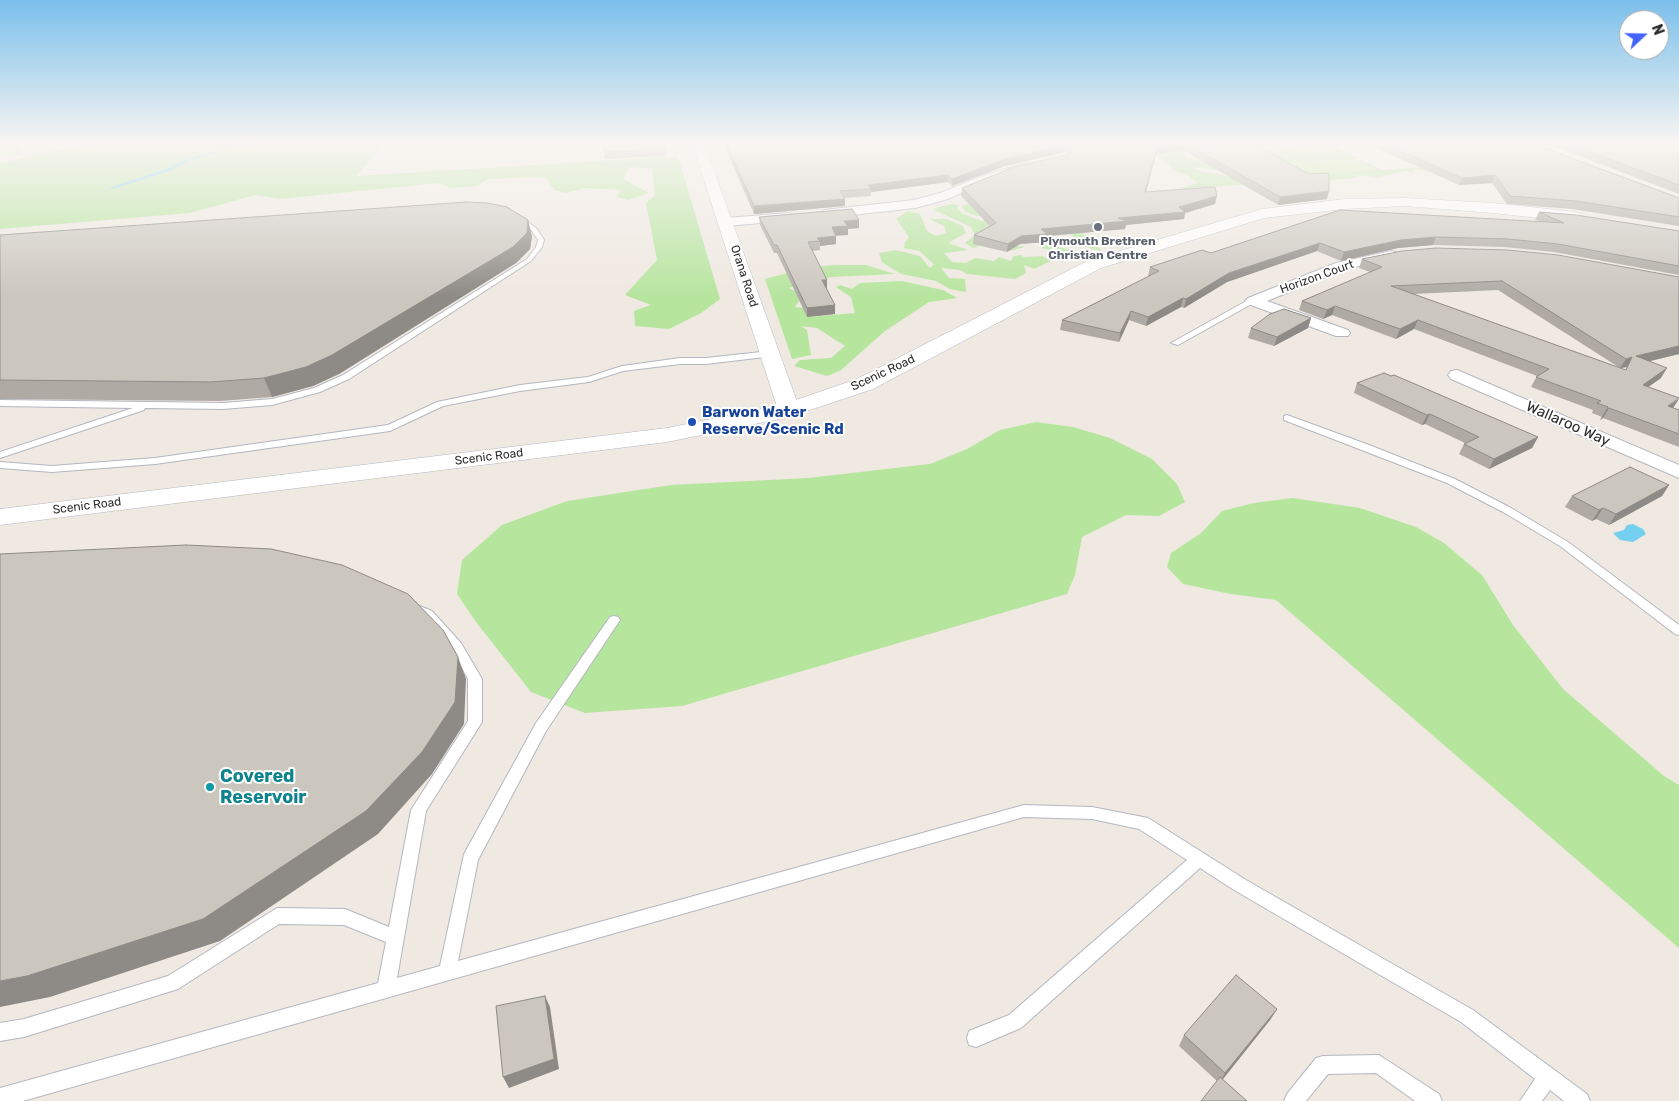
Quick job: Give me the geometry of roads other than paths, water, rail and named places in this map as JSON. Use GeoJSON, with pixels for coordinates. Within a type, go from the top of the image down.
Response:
{"type":"FeatureCollection","features":[{"type":"Feature","properties":{"kind":"main road","name":"Orana Road"},"geometry":{"type":"LineString","coordinates":[[716,194],[789,410]]}},
{"type":"Feature","properties":{"kind":"main road","name":"Scenic Road"},"geometry":{"type":"LineString","coordinates":[[0,517],[667,436],[789,410],[865,384],[1095,264],[1262,214],[1345,204],[1405,202],[1493,208],[1595,220]]}},
{"type":"Feature","properties":{"kind":"street"},"geometry":{"type":"LineString","coordinates":[[726,222],[915,204],[948,194]]}},
{"type":"Feature","properties":{"kind":"street","name":"Horizon Court"},"geometry":{"type":"LineString","coordinates":[[1253,301],[1341,266],[1368,259],[1407,253]]}},
{"type":"Feature","properties":{"kind":"street"},"geometry":{"type":"LineString","coordinates":[[1253,301],[1342,333]]}},
{"type":"Feature","properties":{"kind":"street","name":"Wallaroo Way"},"geometry":{"type":"LineString","coordinates":[[1457,375],[1679,472]]}},
{"type":"Feature","properties":{"kind":"lane"},"geometry":{"type":"LineString","coordinates":[[0,403],[224,406],[272,402],[317,390],[346,377],[529,260],[539,247],[541,240],[535,230],[526,223],[511,218]]}},
{"type":"Feature","properties":{"kind":"lane"},"geometry":{"type":"LineString","coordinates":[[1175,343],[1253,301]]}},
{"type":"Feature","properties":{"kind":"lane"},"geometry":{"type":"LineString","coordinates":[[667,353],[680,361]]}},
{"type":"Feature","properties":{"kind":"lane"},"geometry":{"type":"LineString","coordinates":[[0,464],[52,469],[155,461],[390,428],[440,404],[520,388],[589,379],[622,369],[680,361],[706,361],[770,354]]}},
{"type":"Feature","properties":{"kind":"lane"},"geometry":{"type":"LineString","coordinates":[[0,454],[91,423],[152,405]]}},
{"type":"Feature","properties":{"kind":"lane"},"geometry":{"type":"LineString","coordinates":[[1287,418],[1451,481],[1507,510],[1564,544],[1679,631]]}},
{"type":"Feature","properties":{"kind":"lane"},"geometry":{"type":"LineString","coordinates":[[386,990],[419,810],[475,722],[475,679],[455,643],[428,614],[401,602]]}},
{"type":"Feature","properties":{"kind":"lane"},"geometry":{"type":"LineString","coordinates":[[447,973],[470,859],[541,727],[614,620]]}},
{"type":"Feature","properties":{"kind":"lane"},"geometry":{"type":"LineString","coordinates":[[0,1098],[1024,811],[1092,813],[1143,823],[1240,886],[1467,1016],[1580,1101]]}},
{"type":"Feature","properties":{"kind":"lane"},"geometry":{"type":"LineString","coordinates":[[976,1038],[1015,1022],[1200,859]]}},
{"type":"Feature","properties":{"kind":"lane"},"geometry":{"type":"LineString","coordinates":[[0,1032],[24,1028],[172,983],[277,916],[345,918],[395,938]]}},
{"type":"Feature","properties":{"kind":"lane"},"geometry":{"type":"LineString","coordinates":[[1294,1101],[1323,1065],[1378,1064],[1432,1101]]}},
{"type":"Feature","properties":{"kind":"lane"},"geometry":{"type":"LineString","coordinates":[[1530,1101],[1548,1077]]}},
{"type":"Feature","properties":{"kind":"water"},"geometry":{"type":"Polygon","coordinates":[[[1633,524],[1643,529],[1646,534],[1633,542],[1620,540],[1613,533],[1624,530],[1627,525],[1633,524]]]}},
{"type":"Feature","properties":{"kind":"place","name":"Plymouth Brethren Christian Centre"},"geometry":{"type":"Point","coordinates":[1098,227]}},
{"type":"Feature","properties":{"kind":"place","name":"Barwon Water Reserve/Scenic Rd"},"geometry":{"type":"Point","coordinates":[692,422]}},
{"type":"Feature","properties":{"kind":"place","name":"Covered Reservoir"},"geometry":{"type":"Point","coordinates":[210,787]}}]}
